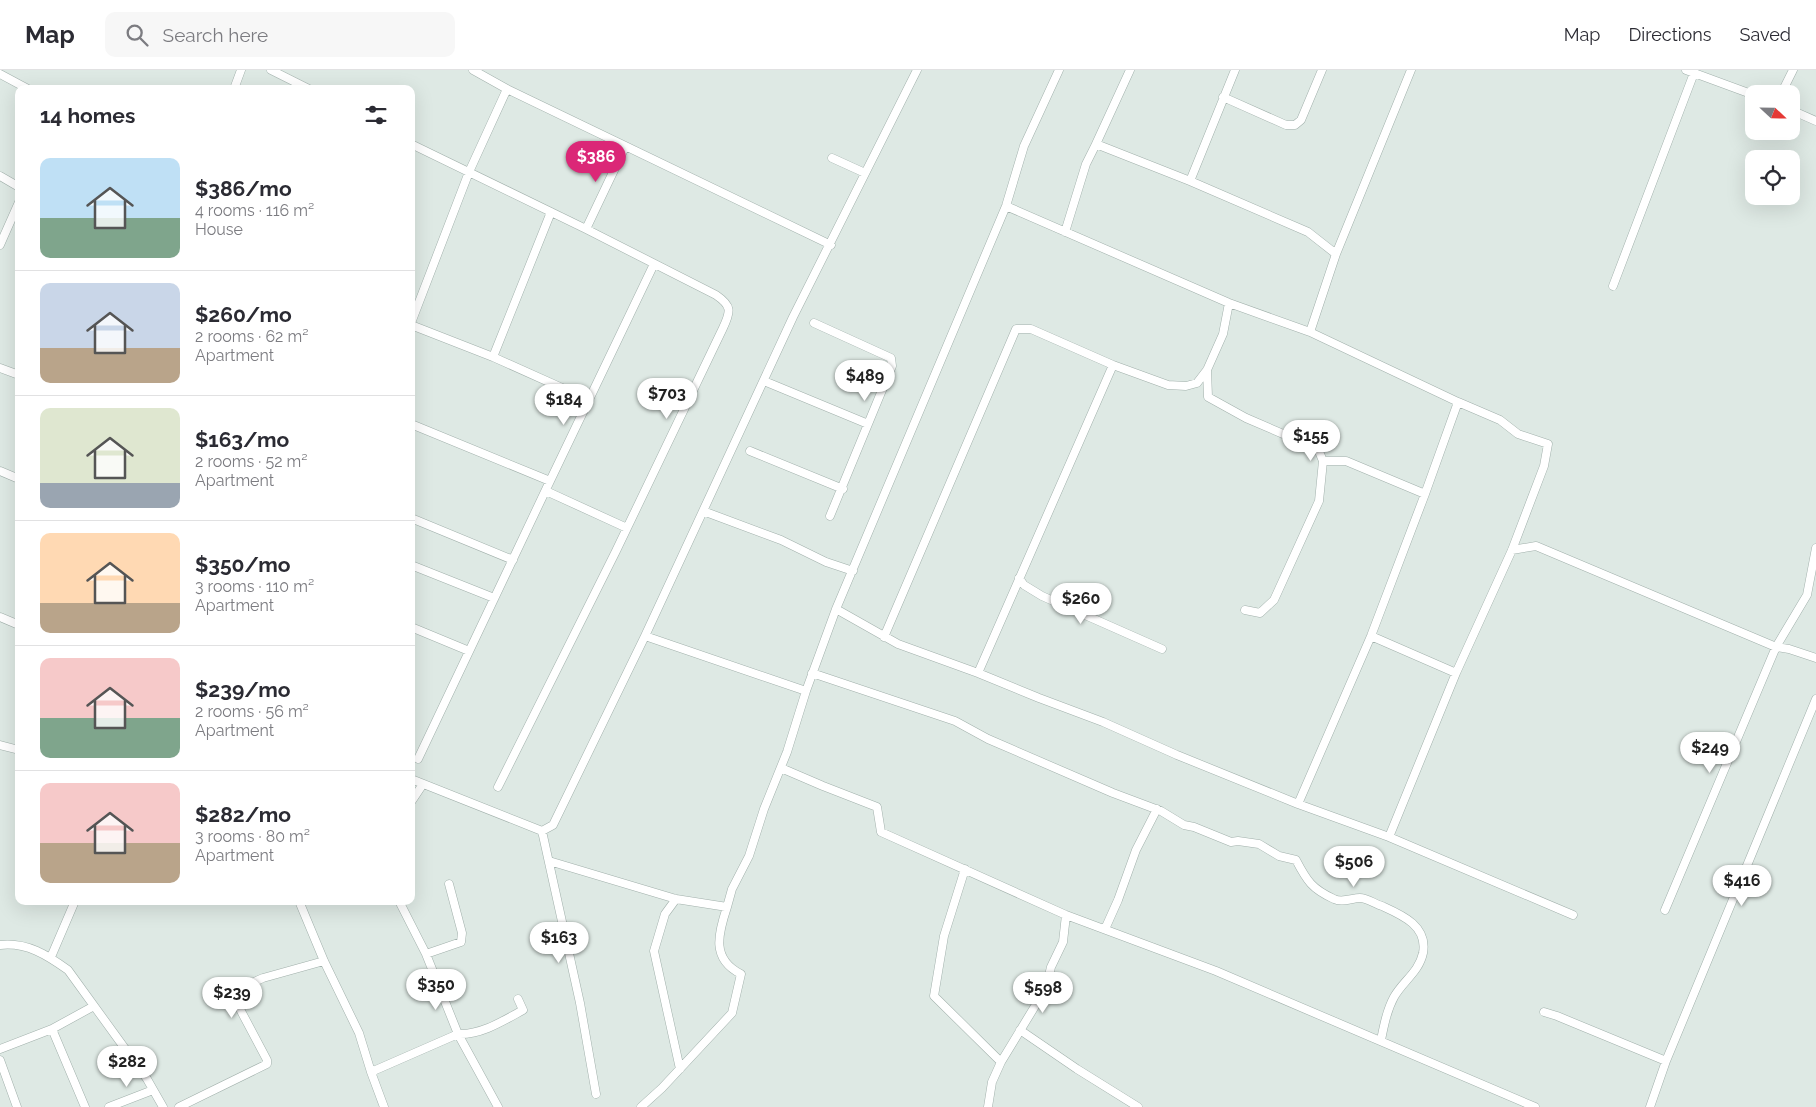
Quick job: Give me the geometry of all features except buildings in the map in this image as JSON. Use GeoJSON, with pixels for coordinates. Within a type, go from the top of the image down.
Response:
{"type":"FeatureCollection","features":[{"type":"Feature","properties":{"kind":"street"},"geometry":{"type":"LineString","coordinates":[[236,85],[242,70]]}},
{"type":"Feature","properties":{"kind":"street"},"geometry":{"type":"LineString","coordinates":[[271,70],[300,85]]}},
{"type":"Feature","properties":{"kind":"street"},"geometry":{"type":"LineString","coordinates":[[473,70],[507,89],[625,147],[831,244]]}},
{"type":"Feature","properties":{"kind":"street"},"geometry":{"type":"LineString","coordinates":[[542,831],[553,825],[645,636],[793,317],[917,70]]}},
{"type":"Feature","properties":{"kind":"street"},"geometry":{"type":"LineString","coordinates":[[642,1107],[732,1013],[741,974],[732,970],[719,952],[719,929],[732,889],[749,856],[764,809],[800,716],[812,674],[836,609],[1006,206],[1024,146],[1059,70]]}},
{"type":"Feature","properties":{"kind":"street"},"geometry":{"type":"LineString","coordinates":[[1065,232],[1086,164],[1130,70]]}},
{"type":"Feature","properties":{"kind":"street"},"geometry":{"type":"LineString","coordinates":[[1190,181],[1235,70]]}},
{"type":"Feature","properties":{"kind":"street"},"geometry":{"type":"LineString","coordinates":[[1223,98],[1286,125],[1295,125],[1301,120],[1322,70]]}},
{"type":"Feature","properties":{"kind":"street"},"geometry":{"type":"LineString","coordinates":[[1310,332],[1336,254],[1411,70]]}},
{"type":"Feature","properties":{"kind":"street"},"geometry":{"type":"LineString","coordinates":[[1686,70],[1745,92]]}},
{"type":"Feature","properties":{"kind":"street"},"geometry":{"type":"LineString","coordinates":[[1786,85],[1794,70]]}},
{"type":"Feature","properties":{"kind":"street"},"geometry":{"type":"LineString","coordinates":[[1613,286],[1694,73]]}},
{"type":"Feature","properties":{"kind":"street"},"geometry":{"type":"LineString","coordinates":[[0,74],[21,85]]}},
{"type":"Feature","properties":{"kind":"street"},"geometry":{"type":"LineString","coordinates":[[415,314],[469,172],[507,89]]}},
{"type":"Feature","properties":{"kind":"street"},"geometry":{"type":"LineString","coordinates":[[1800,114],[1816,121]]}},
{"type":"Feature","properties":{"kind":"street"},"geometry":{"type":"LineString","coordinates":[[1096,144],[1190,181],[1308,232],[1336,254]]}},
{"type":"Feature","properties":{"kind":"street"},"geometry":{"type":"LineString","coordinates":[[415,146],[654,264],[723,300],[729,308],[729,314],[627,528],[498,787]]}},
{"type":"Feature","properties":{"kind":"street"},"geometry":{"type":"LineString","coordinates":[[586,229],[625,147]]}},
{"type":"Feature","properties":{"kind":"street"},"geometry":{"type":"LineString","coordinates":[[832,158],[864,173]]}},
{"type":"Feature","properties":{"kind":"street"},"geometry":{"type":"LineString","coordinates":[[0,176],[15,184]]}},
{"type":"Feature","properties":{"kind":"street"},"geometry":{"type":"LineString","coordinates":[[1006,206],[1229,304],[1310,332],[1500,420],[1518,434],[1548,444],[1544,466],[1512,550],[1456,673],[1389,837]]}},
{"type":"Feature","properties":{"kind":"street"},"geometry":{"type":"LineString","coordinates":[[0,244],[15,211]]}},
{"type":"Feature","properties":{"kind":"street"},"geometry":{"type":"LineString","coordinates":[[493,357],[551,212]]}},
{"type":"Feature","properties":{"kind":"street"},"geometry":{"type":"LineString","coordinates":[[418,759],[654,264]]}},
{"type":"Feature","properties":{"kind":"street"},"geometry":{"type":"LineString","coordinates":[[884,637],[1016,329],[1031,329],[1113,365],[1168,385],[1186,386],[1197,383],[1207,370],[1224,334],[1229,304]]}},
{"type":"Feature","properties":{"kind":"street"},"geometry":{"type":"LineString","coordinates":[[814,323],[891,358],[892,366],[830,516]]}},
{"type":"Feature","properties":{"kind":"street"},"geometry":{"type":"LineString","coordinates":[[415,326],[493,357],[589,400]]}},
{"type":"Feature","properties":{"kind":"street"},"geometry":{"type":"LineString","coordinates":[[978,673],[1113,365]]}},
{"type":"Feature","properties":{"kind":"street"},"geometry":{"type":"LineString","coordinates":[[0,368],[15,374]]}},
{"type":"Feature","properties":{"kind":"street"},"geometry":{"type":"LineString","coordinates":[[1207,370],[1208,397],[1246,418],[1318,449],[1323,461],[1319,501],[1274,600],[1260,612],[1245,610]]}},
{"type":"Feature","properties":{"kind":"street"},"geometry":{"type":"LineString","coordinates":[[764,381],[868,424]]}},
{"type":"Feature","properties":{"kind":"street"},"geometry":{"type":"LineString","coordinates":[[1298,804],[1371,636],[1458,402]]}},
{"type":"Feature","properties":{"kind":"street"},"geometry":{"type":"LineString","coordinates":[[415,426],[550,481]]}},
{"type":"Feature","properties":{"kind":"street"},"geometry":{"type":"LineString","coordinates":[[750,451],[843,488]]}},
{"type":"Feature","properties":{"kind":"street"},"geometry":{"type":"LineString","coordinates":[[1323,461],[1346,461],[1425,494]]}},
{"type":"Feature","properties":{"kind":"street"},"geometry":{"type":"LineString","coordinates":[[0,471],[15,477]]}},
{"type":"Feature","properties":{"kind":"street"},"geometry":{"type":"LineString","coordinates":[[546,491],[627,528]]}},
{"type":"Feature","properties":{"kind":"street"},"geometry":{"type":"LineString","coordinates":[[703,511],[781,540],[826,562],[853,571]]}},
{"type":"Feature","properties":{"kind":"street"},"geometry":{"type":"LineString","coordinates":[[415,520],[513,560]]}},
{"type":"Feature","properties":{"kind":"street"},"geometry":{"type":"LineString","coordinates":[[1512,550],[1536,546],[1776,647],[1789,649],[1816,658]]}},
{"type":"Feature","properties":{"kind":"street"},"geometry":{"type":"LineString","coordinates":[[1665,910],[1776,647],[1807,595],[1816,548]]}},
{"type":"Feature","properties":{"kind":"street"},"geometry":{"type":"LineString","coordinates":[[415,567],[494,598]]}},
{"type":"Feature","properties":{"kind":"street"},"geometry":{"type":"LineString","coordinates":[[1020,578],[1024,585],[1042,596],[1162,649]]}},
{"type":"Feature","properties":{"kind":"street"},"geometry":{"type":"LineString","coordinates":[[836,609],[898,644],[1103,722],[1177,755],[1298,804],[1389,837],[1573,915]]}},
{"type":"Feature","properties":{"kind":"street"},"geometry":{"type":"LineString","coordinates":[[0,617],[15,623]]}},
{"type":"Feature","properties":{"kind":"street"},"geometry":{"type":"LineString","coordinates":[[415,629],[469,651]]}},
{"type":"Feature","properties":{"kind":"street"},"geometry":{"type":"LineString","coordinates":[[645,636],[806,692]]}},
{"type":"Feature","properties":{"kind":"street"},"geometry":{"type":"LineString","coordinates":[[1371,636],[1456,673]]}},
{"type":"Feature","properties":{"kind":"street"},"geometry":{"type":"LineString","coordinates":[[812,674],[955,721],[988,739],[1113,793],[1156,809],[1184,825],[1194,827],[1231,842],[1238,840],[1260,844],[1279,856],[1296,860],[1315,890],[1337,901],[1362,898],[1401,914],[1415,924],[1422,938],[1423,951],[1421,961],[1416,970],[1395,995],[1388,1011],[1381,1040]]}},
{"type":"Feature","properties":{"kind":"street"},"geometry":{"type":"LineString","coordinates":[[1650,1107],[1666,1061],[1816,699]]}},
{"type":"Feature","properties":{"kind":"street"},"geometry":{"type":"LineString","coordinates":[[0,745],[15,749]]}},
{"type":"Feature","properties":{"kind":"street"},"geometry":{"type":"LineString","coordinates":[[781,768],[877,807],[881,832],[1066,915],[1216,971],[1535,1107]]}},
{"type":"Feature","properties":{"kind":"street"},"geometry":{"type":"LineString","coordinates":[[415,781],[542,831]]}},
{"type":"Feature","properties":{"kind":"street"},"geometry":{"type":"LineString","coordinates":[[415,796],[423,784]]}},
{"type":"Feature","properties":{"kind":"street"},"geometry":{"type":"LineString","coordinates":[[1106,929],[1136,850],[1156,809]]}},
{"type":"Feature","properties":{"kind":"street"},"geometry":{"type":"LineString","coordinates":[[542,831],[580,1003],[596,1094]]}},
{"type":"Feature","properties":{"kind":"street"},"geometry":{"type":"LineString","coordinates":[[549,861],[676,899],[726,907]]}},
{"type":"Feature","properties":{"kind":"street"},"geometry":{"type":"LineString","coordinates":[[964,869],[944,936],[934,996],[1001,1062]]}},
{"type":"Feature","properties":{"kind":"street"},"geometry":{"type":"LineString","coordinates":[[426,954],[460,942],[462,933],[449,884]]}},
{"type":"Feature","properties":{"kind":"street"},"geometry":{"type":"LineString","coordinates":[[676,899],[666,914],[654,951],[680,1069]]}},
{"type":"Feature","properties":{"kind":"street"},"geometry":{"type":"LineString","coordinates":[[50,957],[73,905]]}},
{"type":"Feature","properties":{"kind":"street"},"geometry":{"type":"LineString","coordinates":[[300,905],[358,1033],[370,1072],[384,1107]]}},
{"type":"Feature","properties":{"kind":"street"},"geometry":{"type":"LineString","coordinates":[[401,905],[426,954],[458,1034],[498,1107]]}},
{"type":"Feature","properties":{"kind":"street"},"geometry":{"type":"LineString","coordinates":[[988,1107],[992,1082],[1001,1062],[1048,982],[1051,967],[1063,942],[1066,915]]}},
{"type":"Feature","properties":{"kind":"street"},"geometry":{"type":"LineString","coordinates":[[0,945],[13,944],[36,950],[68,970],[163,1107]]}},
{"type":"Feature","properties":{"kind":"street"},"geometry":{"type":"LineString","coordinates":[[179,1107],[267,1064],[267,1060],[241,1011],[238,997],[246,986],[263,978],[324,961]]}},
{"type":"Feature","properties":{"kind":"street"},"geometry":{"type":"LineString","coordinates":[[370,1072],[458,1034],[469,1034],[497,1024],[523,1010],[518,999]]}},
{"type":"Feature","properties":{"kind":"street"},"geometry":{"type":"LineString","coordinates":[[0,1049],[52,1029],[94,1006]]}},
{"type":"Feature","properties":{"kind":"street"},"geometry":{"type":"LineString","coordinates":[[1544,1012],[1666,1061]]}},
{"type":"Feature","properties":{"kind":"street"},"geometry":{"type":"LineString","coordinates":[[52,1029],[85,1107]]}},
{"type":"Feature","properties":{"kind":"street"},"geometry":{"type":"LineString","coordinates":[[1020,1030],[1077,1069],[1138,1107]]}},
{"type":"Feature","properties":{"kind":"street"},"geometry":{"type":"LineString","coordinates":[[0,1060],[17,1107]]}},
{"type":"Feature","properties":{"kind":"street"},"geometry":{"type":"LineString","coordinates":[[109,1107],[153,1090]]}}]}
